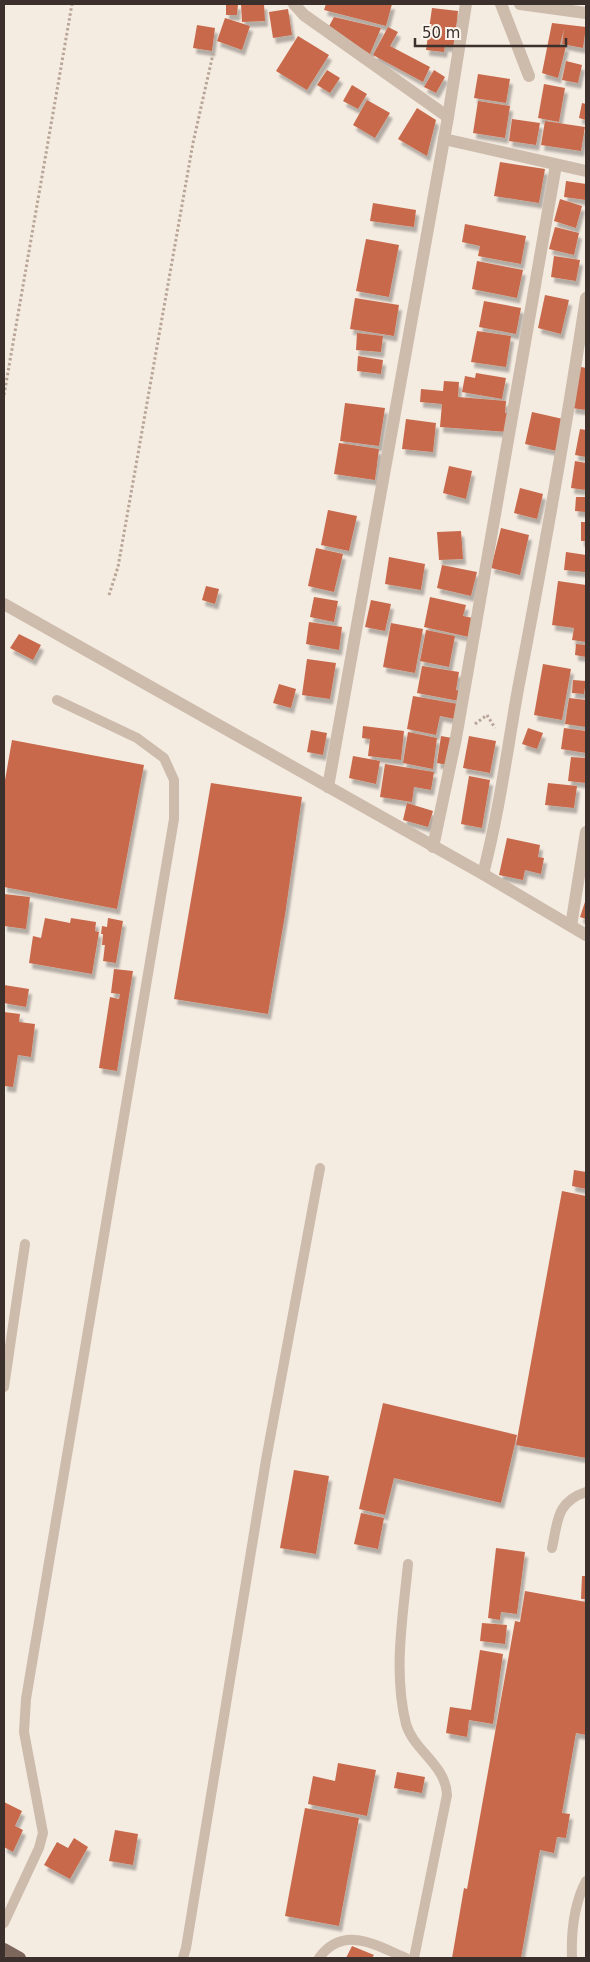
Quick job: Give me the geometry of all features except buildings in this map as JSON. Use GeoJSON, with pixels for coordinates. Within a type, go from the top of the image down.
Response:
{"type":"FeatureCollection","features":[{"type":"Feature","properties":{"kind":"main road"},"geometry":{"type":"LineString","coordinates":[[4,1949],[20,1958]]}},
{"type":"Feature","properties":{"kind":"street"},"geometry":{"type":"LineString","coordinates":[[294,4],[304,15],[448,117]]}},
{"type":"Feature","properties":{"kind":"street"},"geometry":{"type":"LineString","coordinates":[[328,787],[448,117],[466,4]]}},
{"type":"Feature","properties":{"kind":"street"},"geometry":{"type":"LineString","coordinates":[[501,4],[529,76]]}},
{"type":"Feature","properties":{"kind":"street"},"geometry":{"type":"LineString","coordinates":[[520,4],[586,13]]}},
{"type":"Feature","properties":{"kind":"street"},"geometry":{"type":"LineString","coordinates":[[444,139],[586,171]]}},
{"type":"Feature","properties":{"kind":"street"},"geometry":{"type":"LineString","coordinates":[[433,847],[456,738],[556,165]]}},
{"type":"Feature","properties":{"kind":"street"},"geometry":{"type":"LineString","coordinates":[[483,874],[498,810],[507,748],[555,494],[586,298]]}},
{"type":"Feature","properties":{"kind":"street"},"geometry":{"type":"LineString","coordinates":[[4,604],[483,874],[586,935]]}},
{"type":"Feature","properties":{"kind":"street"},"geometry":{"type":"LineString","coordinates":[[571,926],[586,832]]}},
{"type":"Feature","properties":{"kind":"lane"},"geometry":{"type":"LineString","coordinates":[[4,1923],[39,1848],[43,1833],[24,1732],[26,1699],[174,818],[174,780],[164,758],[137,738],[57,700]]}},
{"type":"Feature","properties":{"kind":"lane"},"geometry":{"type":"LineString","coordinates":[[183,1958],[266,1460],[320,1168]]}},
{"type":"Feature","properties":{"kind":"lane"},"geometry":{"type":"LineString","coordinates":[[4,1387],[25,1244]]}},
{"type":"Feature","properties":{"kind":"lane"},"geometry":{"type":"LineString","coordinates":[[552,1548],[559,1516],[564,1504],[574,1496],[586,1492]]}},
{"type":"Feature","properties":{"kind":"lane"},"geometry":{"type":"LineString","coordinates":[[408,1564],[400,1645],[402,1693],[407,1725],[419,1747],[442,1774],[447,1786],[447,1795],[414,1958]]}},
{"type":"Feature","properties":{"kind":"lane"},"geometry":{"type":"LineString","coordinates":[[572,1958],[571,1936],[579,1894],[586,1880]]}},
{"type":"Feature","properties":{"kind":"lane"},"geometry":{"type":"LineString","coordinates":[[320,1958],[328,1948],[353,1938],[406,1958]]}},
{"type":"Feature","properties":{"kind":"path"},"geometry":{"type":"LineString","coordinates":[[4,395],[72,4]]}},
{"type":"Feature","properties":{"kind":"path"},"geometry":{"type":"LineString","coordinates":[[109,594],[118,567],[193,143],[213,54]]}},
{"type":"Feature","properties":{"kind":"path"},"geometry":{"type":"LineString","coordinates":[[456,738],[487,715],[507,748]]}}]}
